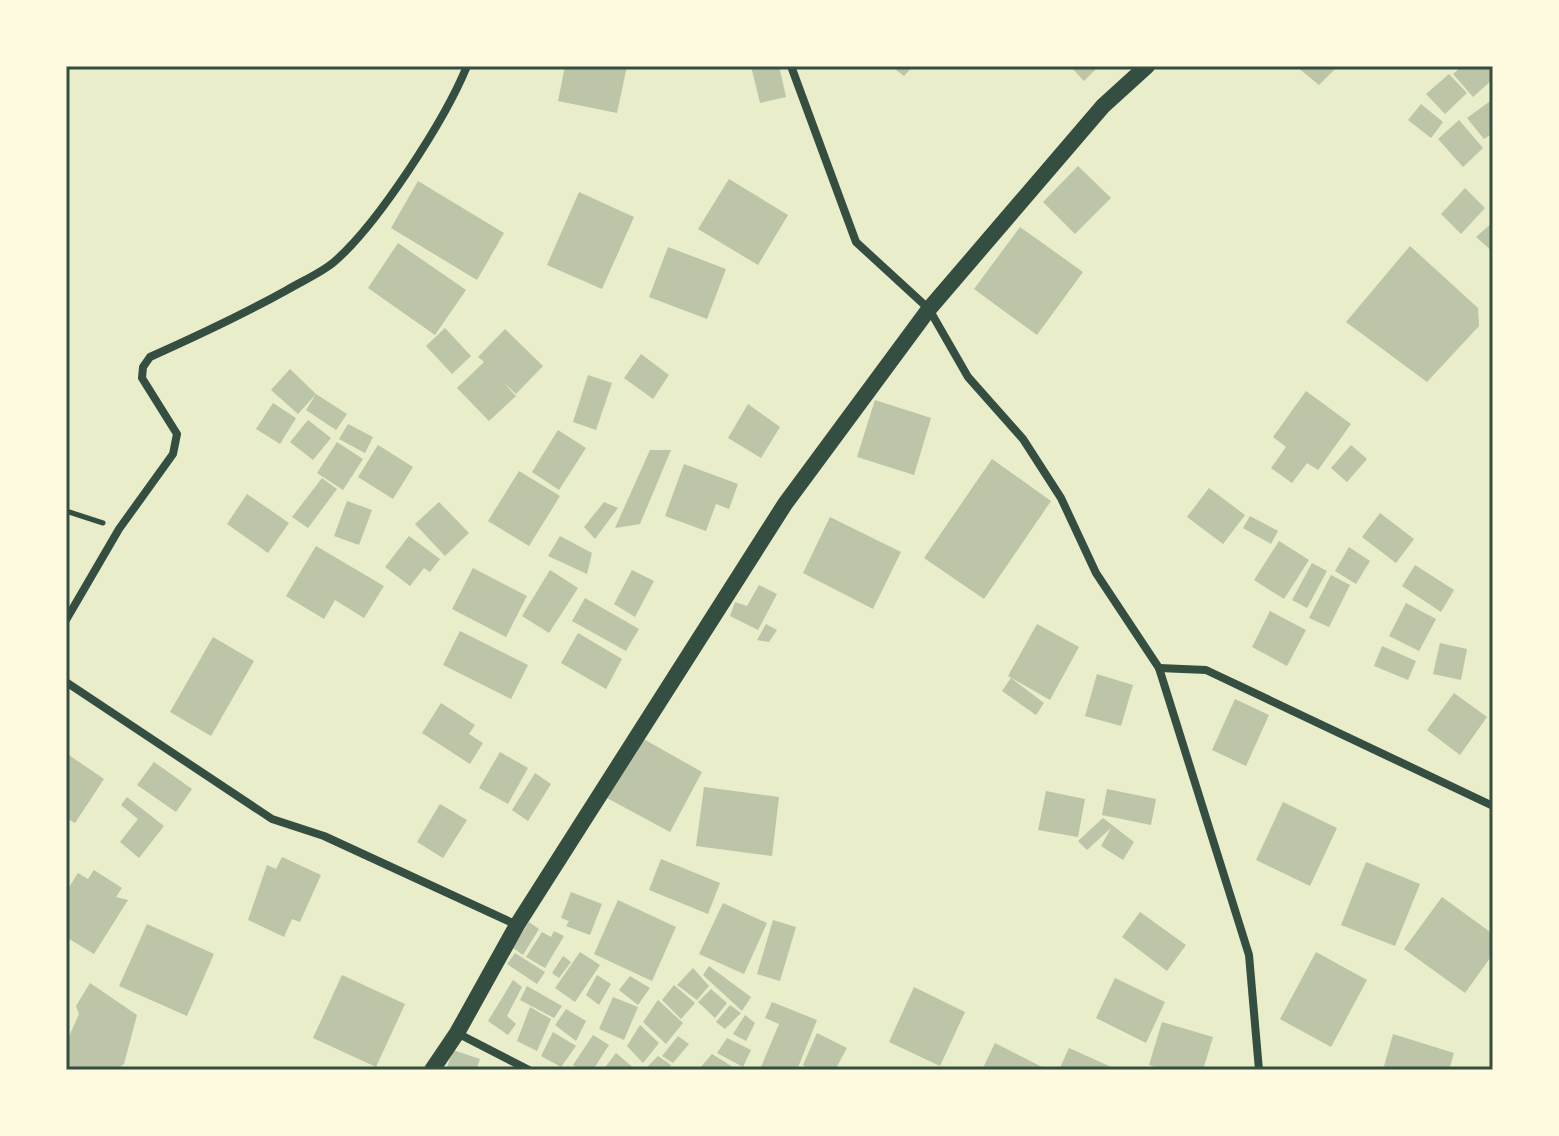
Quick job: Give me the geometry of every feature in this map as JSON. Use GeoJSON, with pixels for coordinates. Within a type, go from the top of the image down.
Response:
{"type":"FeatureCollection","features":[{"type":"Feature","properties":{"kind":"main road"},"geometry":{"type":"LineString","coordinates":[[432,1070],[457,1033],[517,925],[785,504],[929,309],[1103,106],[1147,66]]}},
{"type":"Feature","properties":{"kind":"street"},"geometry":{"type":"LineString","coordinates":[[66,620],[119,529],[173,454],[177,434],[142,378],[143,367],[150,357],[233,320],[332,264],[374,219],[459,86],[467,66]]}},
{"type":"Feature","properties":{"kind":"street"},"geometry":{"type":"LineString","coordinates":[[791,66],[856,242],[929,309],[968,377],[1023,439],[1061,498],[1096,573],[1159,668],[1249,955],[1259,1070]]}},
{"type":"Feature","properties":{"kind":"street"},"geometry":{"type":"LineString","coordinates":[[1159,668],[1206,670],[1493,806]]}},
{"type":"Feature","properties":{"kind":"street"},"geometry":{"type":"LineString","coordinates":[[66,682],[262,813],[335,840],[517,925]]}},
{"type":"Feature","properties":{"kind":"street"},"geometry":{"type":"LineString","coordinates":[[457,1033],[529,1070]]}},
{"type":"Feature","properties":{"kind":"path"},"geometry":{"type":"LineString","coordinates":[[66,511],[119,529]]}},
{"type":"Feature","properties":{"kind":"building"},"geometry":{"type":"Polygon","coordinates":[[[565,66],[627,66],[617,113],[558,101],[565,66]]]}},
{"type":"Feature","properties":{"kind":"building"},"geometry":{"type":"Polygon","coordinates":[[[751,66],[779,66],[786,97],[760,103],[751,66]]]}},
{"type":"Feature","properties":{"kind":"building"},"geometry":{"type":"Polygon","coordinates":[[[891,66],[913,66],[904,76],[891,66]]]}},
{"type":"Feature","properties":{"kind":"building"},"geometry":{"type":"Polygon","coordinates":[[[1070,66],[1099,66],[1084,81],[1070,66]]]}},
{"type":"Feature","properties":{"kind":"building"},"geometry":{"type":"Polygon","coordinates":[[[1296,66],[1338,66],[1319,85],[1296,66]]]}},
{"type":"Feature","properties":{"kind":"building"},"geometry":{"type":"Polygon","coordinates":[[[1462,66],[1493,66],[1493,79],[1473,97],[1453,74],[1462,66]]]}},
{"type":"Feature","properties":{"kind":"building"},"geometry":{"type":"Polygon","coordinates":[[[1449,74],[1467,93],[1445,114],[1426,94],[1449,74]]]}},
{"type":"Feature","properties":{"kind":"building"},"geometry":{"type":"Polygon","coordinates":[[[1493,99],[1493,133],[1484,139],[1467,118],[1493,99]]]}},
{"type":"Feature","properties":{"kind":"building"},"geometry":{"type":"Polygon","coordinates":[[[1421,104],[1443,122],[1431,138],[1408,120],[1421,104]]]}},
{"type":"Feature","properties":{"kind":"building"},"geometry":{"type":"Polygon","coordinates":[[[1459,120],[1483,148],[1463,167],[1438,139],[1459,120]]]}},
{"type":"Feature","properties":{"kind":"building"},"geometry":{"type":"Polygon","coordinates":[[[1078,166],[1111,198],[1075,234],[1043,202],[1078,166]]]}},
{"type":"Feature","properties":{"kind":"building"},"geometry":{"type":"Polygon","coordinates":[[[729,179],[788,215],[758,265],[698,229],[729,179]]]}},
{"type":"Feature","properties":{"kind":"building"},"geometry":{"type":"Polygon","coordinates":[[[418,181],[504,233],[477,280],[391,228],[418,181]]]}},
{"type":"Feature","properties":{"kind":"building"},"geometry":{"type":"Polygon","coordinates":[[[1465,188],[1485,208],[1461,234],[1441,214],[1465,188]]]}},
{"type":"Feature","properties":{"kind":"building"},"geometry":{"type":"Polygon","coordinates":[[[579,192],[634,217],[602,289],[547,265],[579,192]]]}},
{"type":"Feature","properties":{"kind":"building"},"geometry":{"type":"Polygon","coordinates":[[[1493,222],[1493,252],[1476,237],[1493,222]]]}},
{"type":"Feature","properties":{"kind":"building"},"geometry":{"type":"Polygon","coordinates":[[[1020,227],[1083,272],[1037,335],[974,289],[1020,227]]]}},
{"type":"Feature","properties":{"kind":"building"},"geometry":{"type":"Polygon","coordinates":[[[398,243],[466,290],[435,335],[368,288],[398,243]]]}},
{"type":"Feature","properties":{"kind":"building"},"geometry":{"type":"Polygon","coordinates":[[[1410,246],[1478,308],[1479,326],[1427,382],[1346,322],[1410,246]]]}},
{"type":"Feature","properties":{"kind":"building"},"geometry":{"type":"Polygon","coordinates":[[[668,247],[726,269],[707,319],[649,297],[668,247]]]}},
{"type":"Feature","properties":{"kind":"building"},"geometry":{"type":"Polygon","coordinates":[[[445,328],[471,356],[452,374],[426,346],[445,328]]]}},
{"type":"Feature","properties":{"kind":"building"},"geometry":{"type":"Polygon","coordinates":[[[505,329],[543,366],[516,394],[502,381],[516,396],[489,421],[457,388],[484,362],[478,357],[505,329]]]}},
{"type":"Feature","properties":{"kind":"building"},"geometry":{"type":"Polygon","coordinates":[[[641,354],[669,375],[653,399],[624,378],[641,354]]]}},
{"type":"Feature","properties":{"kind":"building"},"geometry":{"type":"Polygon","coordinates":[[[290,369],[316,394],[298,414],[271,390],[290,369]]]}},
{"type":"Feature","properties":{"kind":"building"},"geometry":{"type":"Polygon","coordinates":[[[588,375],[612,383],[596,430],[573,422],[588,375]]]}},
{"type":"Feature","properties":{"kind":"building"},"geometry":{"type":"Polygon","coordinates":[[[1306,391],[1351,424],[1318,470],[1307,463],[1292,483],[1271,468],[1286,447],[1273,437],[1306,391]]]}},
{"type":"Feature","properties":{"kind":"building"},"geometry":{"type":"Polygon","coordinates":[[[316,394],[347,414],[336,430],[306,410],[316,394]]]}},
{"type":"Feature","properties":{"kind":"building"},"geometry":{"type":"Polygon","coordinates":[[[875,400],[931,418],[914,475],[857,457],[875,400]]]}},
{"type":"Feature","properties":{"kind":"building"},"geometry":{"type":"Polygon","coordinates":[[[273,403],[296,418],[280,444],[256,429],[273,403]]]}},
{"type":"Feature","properties":{"kind":"building"},"geometry":{"type":"Polygon","coordinates":[[[748,404],[780,427],[761,458],[728,438],[748,404]]]}},
{"type":"Feature","properties":{"kind":"building"},"geometry":{"type":"Polygon","coordinates":[[[308,420],[331,438],[313,460],[290,442],[308,420]]]}},
{"type":"Feature","properties":{"kind":"building"},"geometry":{"type":"Polygon","coordinates":[[[348,424],[373,437],[365,453],[339,439],[348,424]]]}},
{"type":"Feature","properties":{"kind":"building"},"geometry":{"type":"Polygon","coordinates":[[[558,430],[586,448],[559,490],[532,472],[558,430]]]}},
{"type":"Feature","properties":{"kind":"building"},"geometry":{"type":"Polygon","coordinates":[[[337,442],[363,459],[343,490],[317,473],[337,442]]]}},
{"type":"Feature","properties":{"kind":"building"},"geometry":{"type":"Polygon","coordinates":[[[378,445],[413,467],[393,499],[358,477],[378,445]]]}},
{"type":"Feature","properties":{"kind":"building"},"geometry":{"type":"Polygon","coordinates":[[[1351,445],[1367,459],[1347,482],[1331,468],[1351,445]]]}},
{"type":"Feature","properties":{"kind":"building"},"geometry":{"type":"Polygon","coordinates":[[[650,450],[671,450],[640,524],[615,528],[650,450]]]}},
{"type":"Feature","properties":{"kind":"building"},"geometry":{"type":"Polygon","coordinates":[[[992,459],[1051,501],[984,599],[924,558],[992,459]]]}},
{"type":"Feature","properties":{"kind":"building"},"geometry":{"type":"Polygon","coordinates":[[[684,464],[738,484],[729,509],[716,504],[706,531],[665,516],[684,464]]]}},
{"type":"Feature","properties":{"kind":"building"},"geometry":{"type":"Polygon","coordinates":[[[519,471],[560,496],[529,546],[488,521],[519,471]]]}},
{"type":"Feature","properties":{"kind":"building"},"geometry":{"type":"Polygon","coordinates":[[[322,478],[337,489],[308,528],[292,517],[322,478]]]}},
{"type":"Feature","properties":{"kind":"building"},"geometry":{"type":"Polygon","coordinates":[[[1209,488],[1245,515],[1223,544],[1187,517],[1209,488]]]}},
{"type":"Feature","properties":{"kind":"building"},"geometry":{"type":"Polygon","coordinates":[[[247,494],[289,523],[268,553],[227,524],[247,494]]]}},
{"type":"Feature","properties":{"kind":"building"},"geometry":{"type":"Polygon","coordinates":[[[347,501],[372,510],[359,545],[334,536],[347,501]]]}},
{"type":"Feature","properties":{"kind":"building"},"geometry":{"type":"Polygon","coordinates":[[[439,502],[469,533],[445,556],[415,524],[439,502]]]}},
{"type":"Feature","properties":{"kind":"building"},"geometry":{"type":"Polygon","coordinates":[[[604,502],[618,508],[595,539],[584,527],[604,502]]]}},
{"type":"Feature","properties":{"kind":"building"},"geometry":{"type":"Polygon","coordinates":[[[1380,513],[1414,539],[1396,563],[1362,537],[1380,513]]]}},
{"type":"Feature","properties":{"kind":"building"},"geometry":{"type":"Polygon","coordinates":[[[1250,516],[1278,531],[1271,544],[1243,528],[1250,516]]]}},
{"type":"Feature","properties":{"kind":"building"},"geometry":{"type":"Polygon","coordinates":[[[830,517],[901,552],[873,609],[803,573],[830,517]]]}},
{"type":"Feature","properties":{"kind":"building"},"geometry":{"type":"Polygon","coordinates":[[[409,536],[440,559],[430,572],[424,568],[410,586],[385,567],[409,536]]]}},
{"type":"Feature","properties":{"kind":"building"},"geometry":{"type":"Polygon","coordinates":[[[560,536],[592,553],[587,574],[548,556],[560,536]]]}},
{"type":"Feature","properties":{"kind":"building"},"geometry":{"type":"Polygon","coordinates":[[[1279,541],[1309,560],[1284,599],[1254,580],[1279,541]]]}},
{"type":"Feature","properties":{"kind":"building"},"geometry":{"type":"Polygon","coordinates":[[[316,546],[384,586],[364,618],[335,600],[324,619],[286,596],[316,546]]]}},
{"type":"Feature","properties":{"kind":"building"},"geometry":{"type":"Polygon","coordinates":[[[1349,547],[1370,561],[1356,584],[1335,571],[1349,547]]]}},
{"type":"Feature","properties":{"kind":"building"},"geometry":{"type":"Polygon","coordinates":[[[1312,563],[1327,571],[1307,608],[1292,600],[1312,563]]]}},
{"type":"Feature","properties":{"kind":"building"},"geometry":{"type":"Polygon","coordinates":[[[1415,565],[1454,590],[1441,612],[1402,586],[1415,565]]]}},
{"type":"Feature","properties":{"kind":"building"},"geometry":{"type":"Polygon","coordinates":[[[473,568],[527,596],[506,637],[452,609],[473,568]]]}},
{"type":"Feature","properties":{"kind":"building"},"geometry":{"type":"Polygon","coordinates":[[[550,570],[578,588],[549,633],[522,616],[550,570]]]}},
{"type":"Feature","properties":{"kind":"building"},"geometry":{"type":"Polygon","coordinates":[[[632,570],[654,581],[635,617],[614,604],[632,570]]]}},
{"type":"Feature","properties":{"kind":"building"},"geometry":{"type":"Polygon","coordinates":[[[1331,575],[1350,585],[1329,627],[1309,618],[1331,575]]]}},
{"type":"Feature","properties":{"kind":"building"},"geometry":{"type":"Polygon","coordinates":[[[759,585],[777,594],[758,630],[730,616],[735,602],[747,606],[759,585]]]}},
{"type":"Feature","properties":{"kind":"building"},"geometry":{"type":"Polygon","coordinates":[[[585,598],[639,629],[626,651],[572,621],[585,598]]]}},
{"type":"Feature","properties":{"kind":"building"},"geometry":{"type":"Polygon","coordinates":[[[1406,603],[1436,619],[1419,651],[1389,636],[1406,603]]]}},
{"type":"Feature","properties":{"kind":"building"},"geometry":{"type":"Polygon","coordinates":[[[1270,611],[1306,630],[1287,666],[1252,647],[1270,611]]]}},
{"type":"Feature","properties":{"kind":"building"},"geometry":{"type":"Polygon","coordinates":[[[766,624],[777,630],[769,642],[757,640],[766,624]]]}},
{"type":"Feature","properties":{"kind":"building"},"geometry":{"type":"Polygon","coordinates":[[[1037,624],[1079,647],[1050,700],[1008,676],[1037,624]]]}},
{"type":"Feature","properties":{"kind":"building"},"geometry":{"type":"Polygon","coordinates":[[[460,631],[528,665],[511,699],[443,665],[460,631]]]}},
{"type":"Feature","properties":{"kind":"building"},"geometry":{"type":"Polygon","coordinates":[[[578,633],[622,659],[606,689],[561,663],[578,633]]]}},
{"type":"Feature","properties":{"kind":"building"},"geometry":{"type":"Polygon","coordinates":[[[213,637],[254,661],[211,736],[170,712],[213,637]]]}},
{"type":"Feature","properties":{"kind":"building"},"geometry":{"type":"Polygon","coordinates":[[[1440,643],[1467,649],[1461,680],[1433,674],[1440,643]]]}},
{"type":"Feature","properties":{"kind":"building"},"geometry":{"type":"Polygon","coordinates":[[[1382,646],[1416,661],[1408,680],[1374,666],[1382,646]]]}},
{"type":"Feature","properties":{"kind":"building"},"geometry":{"type":"Polygon","coordinates":[[[1097,674],[1133,685],[1121,726],[1085,716],[1097,674]]]}},
{"type":"Feature","properties":{"kind":"building"},"geometry":{"type":"Polygon","coordinates":[[[1011,678],[1044,703],[1036,715],[1002,691],[1011,678]]]}},
{"type":"Feature","properties":{"kind":"building"},"geometry":{"type":"Polygon","coordinates":[[[1454,693],[1487,717],[1460,755],[1427,730],[1454,693]]]}},
{"type":"Feature","properties":{"kind":"building"},"geometry":{"type":"Polygon","coordinates":[[[1235,699],[1269,715],[1246,766],[1212,750],[1235,699]]]}},
{"type":"Feature","properties":{"kind":"building"},"geometry":{"type":"Polygon","coordinates":[[[441,703],[475,725],[469,734],[483,743],[470,764],[422,733],[441,703]]]}},
{"type":"Feature","properties":{"kind":"building"},"geometry":{"type":"Polygon","coordinates":[[[640,737],[702,772],[670,832],[607,798],[640,737]]]}},
{"type":"Feature","properties":{"kind":"building"},"geometry":{"type":"Polygon","coordinates":[[[500,752],[528,768],[508,804],[479,788],[500,752]]]}},
{"type":"Feature","properties":{"kind":"building"},"geometry":{"type":"Polygon","coordinates":[[[66,753],[104,779],[75,823],[66,818],[66,753]]]}},
{"type":"Feature","properties":{"kind":"building"},"geometry":{"type":"Polygon","coordinates":[[[154,762],[192,789],[176,812],[137,785],[154,762]]]}},
{"type":"Feature","properties":{"kind":"building"},"geometry":{"type":"Polygon","coordinates":[[[535,773],[551,784],[528,821],[512,810],[535,773]]]}},
{"type":"Feature","properties":{"kind":"building"},"geometry":{"type":"Polygon","coordinates":[[[704,787],[779,797],[772,856],[696,846],[704,787]]]}},
{"type":"Feature","properties":{"kind":"building"},"geometry":{"type":"Polygon","coordinates":[[[1107,789],[1156,799],[1151,825],[1102,815],[1107,789]]]}},
{"type":"Feature","properties":{"kind":"building"},"geometry":{"type":"Polygon","coordinates":[[[1046,791],[1085,799],[1078,837],[1038,830],[1046,791]]]}},
{"type":"Feature","properties":{"kind":"building"},"geometry":{"type":"Polygon","coordinates":[[[127,797],[164,826],[139,858],[120,842],[138,819],[121,805],[127,797]]]}},
{"type":"Feature","properties":{"kind":"building"},"geometry":{"type":"Polygon","coordinates":[[[1283,802],[1337,828],[1310,886],[1256,860],[1283,802]]]}},
{"type":"Feature","properties":{"kind":"building"},"geometry":{"type":"Polygon","coordinates":[[[440,804],[467,820],[443,858],[417,842],[440,804]]]}},
{"type":"Feature","properties":{"kind":"building"},"geometry":{"type":"Polygon","coordinates":[[[1103,818],[1134,842],[1123,860],[1101,846],[1111,828],[1087,850],[1078,841],[1103,818]]]}},
{"type":"Feature","properties":{"kind":"building"},"geometry":{"type":"Polygon","coordinates":[[[282,857],[321,875],[300,922],[292,919],[284,937],[248,920],[267,865],[276,869],[282,857]]]}},
{"type":"Feature","properties":{"kind":"building"},"geometry":{"type":"Polygon","coordinates":[[[661,859],[720,883],[708,914],[649,890],[661,859]]]}},
{"type":"Feature","properties":{"kind":"building"},"geometry":{"type":"Polygon","coordinates":[[[1366,862],[1420,884],[1395,946],[1341,925],[1366,862]]]}},
{"type":"Feature","properties":{"kind":"building"},"geometry":{"type":"Polygon","coordinates":[[[94,870],[122,888],[116,897],[128,900],[94,954],[66,937],[66,892],[78,873],[88,879],[94,870]]]}},
{"type":"Feature","properties":{"kind":"building"},"geometry":{"type":"Polygon","coordinates":[[[571,892],[602,904],[590,935],[566,926],[569,921],[561,918],[571,892]]]}},
{"type":"Feature","properties":{"kind":"building"},"geometry":{"type":"Polygon","coordinates":[[[1442,897],[1493,934],[1493,954],[1465,993],[1404,949],[1442,897]]]}},
{"type":"Feature","properties":{"kind":"building"},"geometry":{"type":"Polygon","coordinates":[[[618,900],[676,927],[652,981],[594,954],[618,900]]]}},
{"type":"Feature","properties":{"kind":"building"},"geometry":{"type":"Polygon","coordinates":[[[723,903],[767,923],[744,974],[699,954],[723,903]]]}},
{"type":"Feature","properties":{"kind":"building"},"geometry":{"type":"Polygon","coordinates":[[[1140,912],[1186,945],[1167,971],[1122,937],[1140,912]]]}},
{"type":"Feature","properties":{"kind":"building"},"geometry":{"type":"Polygon","coordinates":[[[773,920],[796,927],[780,981],[757,974],[773,920]]]}},
{"type":"Feature","properties":{"kind":"building"},"geometry":{"type":"Polygon","coordinates":[[[529,922],[539,929],[523,955],[513,948],[529,922]]]}},
{"type":"Feature","properties":{"kind":"building"},"geometry":{"type":"Polygon","coordinates":[[[147,924],[214,954],[187,1016],[119,986],[147,924]]]}},
{"type":"Feature","properties":{"kind":"building"},"geometry":{"type":"Polygon","coordinates":[[[554,931],[564,936],[545,968],[526,957],[542,932],[551,937],[554,931]]]}},
{"type":"Feature","properties":{"kind":"building"},"geometry":{"type":"Polygon","coordinates":[[[580,952],[600,965],[575,1002],[555,988],[580,952]]]}},
{"type":"Feature","properties":{"kind":"building"},"geometry":{"type":"Polygon","coordinates":[[[1316,952],[1367,980],[1331,1047],[1280,1019],[1316,952]]]}},
{"type":"Feature","properties":{"kind":"building"},"geometry":{"type":"Polygon","coordinates":[[[515,953],[545,972],[537,984],[507,964],[515,953]]]}},
{"type":"Feature","properties":{"kind":"building"},"geometry":{"type":"Polygon","coordinates":[[[563,956],[571,962],[559,978],[552,973],[563,956]]]}},
{"type":"Feature","properties":{"kind":"building"},"geometry":{"type":"Polygon","coordinates":[[[709,966],[751,997],[742,1011],[703,975],[709,966]]]}},
{"type":"Feature","properties":{"kind":"building"},"geometry":{"type":"Polygon","coordinates":[[[693,968],[709,986],[697,1000],[677,985],[693,968]]]}},
{"type":"Feature","properties":{"kind":"building"},"geometry":{"type":"Polygon","coordinates":[[[342,975],[405,1004],[376,1067],[313,1038],[342,975]]]}},
{"type":"Feature","properties":{"kind":"building"},"geometry":{"type":"Polygon","coordinates":[[[597,975],[611,984],[599,1005],[586,995],[597,975]]]}},
{"type":"Feature","properties":{"kind":"building"},"geometry":{"type":"Polygon","coordinates":[[[630,976],[650,988],[638,1005],[619,990],[630,976]]]}},
{"type":"Feature","properties":{"kind":"building"},"geometry":{"type":"Polygon","coordinates":[[[1115,978],[1165,1002],[1146,1043],[1096,1018],[1115,978]]]}},
{"type":"Feature","properties":{"kind":"building"},"geometry":{"type":"Polygon","coordinates":[[[513,980],[522,987],[507,1016],[516,1024],[508,1035],[488,1021],[513,980]]]}},
{"type":"Feature","properties":{"kind":"building"},"geometry":{"type":"Polygon","coordinates":[[[90,983],[137,1015],[124,1064],[115,1070],[66,1070],[66,1043],[79,1014],[76,1006],[90,983]]]}},
{"type":"Feature","properties":{"kind":"building"},"geometry":{"type":"Polygon","coordinates":[[[674,985],[695,1003],[681,1019],[662,1000],[674,985]]]}},
{"type":"Feature","properties":{"kind":"building"},"geometry":{"type":"Polygon","coordinates":[[[527,986],[562,1006],[554,1018],[520,1000],[527,986]]]}},
{"type":"Feature","properties":{"kind":"building"},"geometry":{"type":"Polygon","coordinates":[[[914,987],[965,1012],[940,1066],[889,1042],[914,987]]]}},
{"type":"Feature","properties":{"kind":"building"},"geometry":{"type":"Polygon","coordinates":[[[711,989],[727,1003],[715,1018],[698,1002],[711,989]]]}},
{"type":"Feature","properties":{"kind":"building"},"geometry":{"type":"Polygon","coordinates":[[[613,997],[638,1007],[624,1040],[599,1029],[613,997]]]}},
{"type":"Feature","properties":{"kind":"building"},"geometry":{"type":"Polygon","coordinates":[[[658,1000],[683,1023],[666,1044],[643,1022],[658,1000]]]}},
{"type":"Feature","properties":{"kind":"building"},"geometry":{"type":"Polygon","coordinates":[[[772,1002],[817,1020],[797,1070],[761,1067],[779,1024],[765,1018],[772,1002]]]}},
{"type":"Feature","properties":{"kind":"building"},"geometry":{"type":"Polygon","coordinates":[[[730,1005],[741,1013],[725,1029],[716,1022],[730,1005]]]}},
{"type":"Feature","properties":{"kind":"building"},"geometry":{"type":"Polygon","coordinates":[[[530,1007],[551,1019],[537,1051],[517,1041],[530,1007]]]}},
{"type":"Feature","properties":{"kind":"building"},"geometry":{"type":"Polygon","coordinates":[[[566,1009],[586,1021],[576,1041],[555,1025],[566,1009]]]}},
{"type":"Feature","properties":{"kind":"building"},"geometry":{"type":"Polygon","coordinates":[[[745,1015],[755,1023],[746,1041],[733,1034],[745,1015]]]}},
{"type":"Feature","properties":{"kind":"building"},"geometry":{"type":"Polygon","coordinates":[[[1162,1022],[1213,1037],[1203,1070],[1165,1070],[1149,1065],[1162,1022]]]}},
{"type":"Feature","properties":{"kind":"building"},"geometry":{"type":"Polygon","coordinates":[[[640,1025],[659,1043],[643,1063],[627,1046],[640,1025]]]}},
{"type":"Feature","properties":{"kind":"building"},"geometry":{"type":"Polygon","coordinates":[[[553,1032],[576,1046],[561,1067],[541,1056],[553,1032]]]}},
{"type":"Feature","properties":{"kind":"building"},"geometry":{"type":"Polygon","coordinates":[[[817,1033],[847,1048],[835,1070],[810,1070],[803,1065],[817,1033]]]}},
{"type":"Feature","properties":{"kind":"building"},"geometry":{"type":"Polygon","coordinates":[[[1393,1034],[1454,1053],[1449,1070],[1383,1070],[1393,1034]]]}},
{"type":"Feature","properties":{"kind":"building"},"geometry":{"type":"Polygon","coordinates":[[[593,1035],[609,1045],[593,1070],[580,1070],[573,1065],[593,1035]]]}},
{"type":"Feature","properties":{"kind":"building"},"geometry":{"type":"Polygon","coordinates":[[[678,1036],[689,1044],[673,1063],[662,1056],[678,1036]]]}},
{"type":"Feature","properties":{"kind":"building"},"geometry":{"type":"Polygon","coordinates":[[[727,1038],[751,1050],[743,1067],[717,1053],[727,1038]]]}},
{"type":"Feature","properties":{"kind":"building"},"geometry":{"type":"Polygon","coordinates":[[[995,1043],[1048,1070],[982,1070],[995,1043]]]}},
{"type":"Feature","properties":{"kind":"building"},"geometry":{"type":"Polygon","coordinates":[[[1069,1048],[1118,1070],[1059,1070],[1069,1048]]]}},
{"type":"Feature","properties":{"kind":"building"},"geometry":{"type":"Polygon","coordinates":[[[453,1050],[480,1059],[476,1070],[446,1070],[453,1050]]]}},
{"type":"Feature","properties":{"kind":"building"},"geometry":{"type":"Polygon","coordinates":[[[616,1053],[636,1070],[603,1070],[616,1053]]]}},
{"type":"Feature","properties":{"kind":"building"},"geometry":{"type":"Polygon","coordinates":[[[712,1054],[733,1067],[731,1070],[699,1069],[712,1054]]]}},
{"type":"Feature","properties":{"kind":"building"},"geometry":{"type":"Polygon","coordinates":[[[658,1056],[671,1065],[669,1070],[644,1070],[658,1056]]]}}]}
